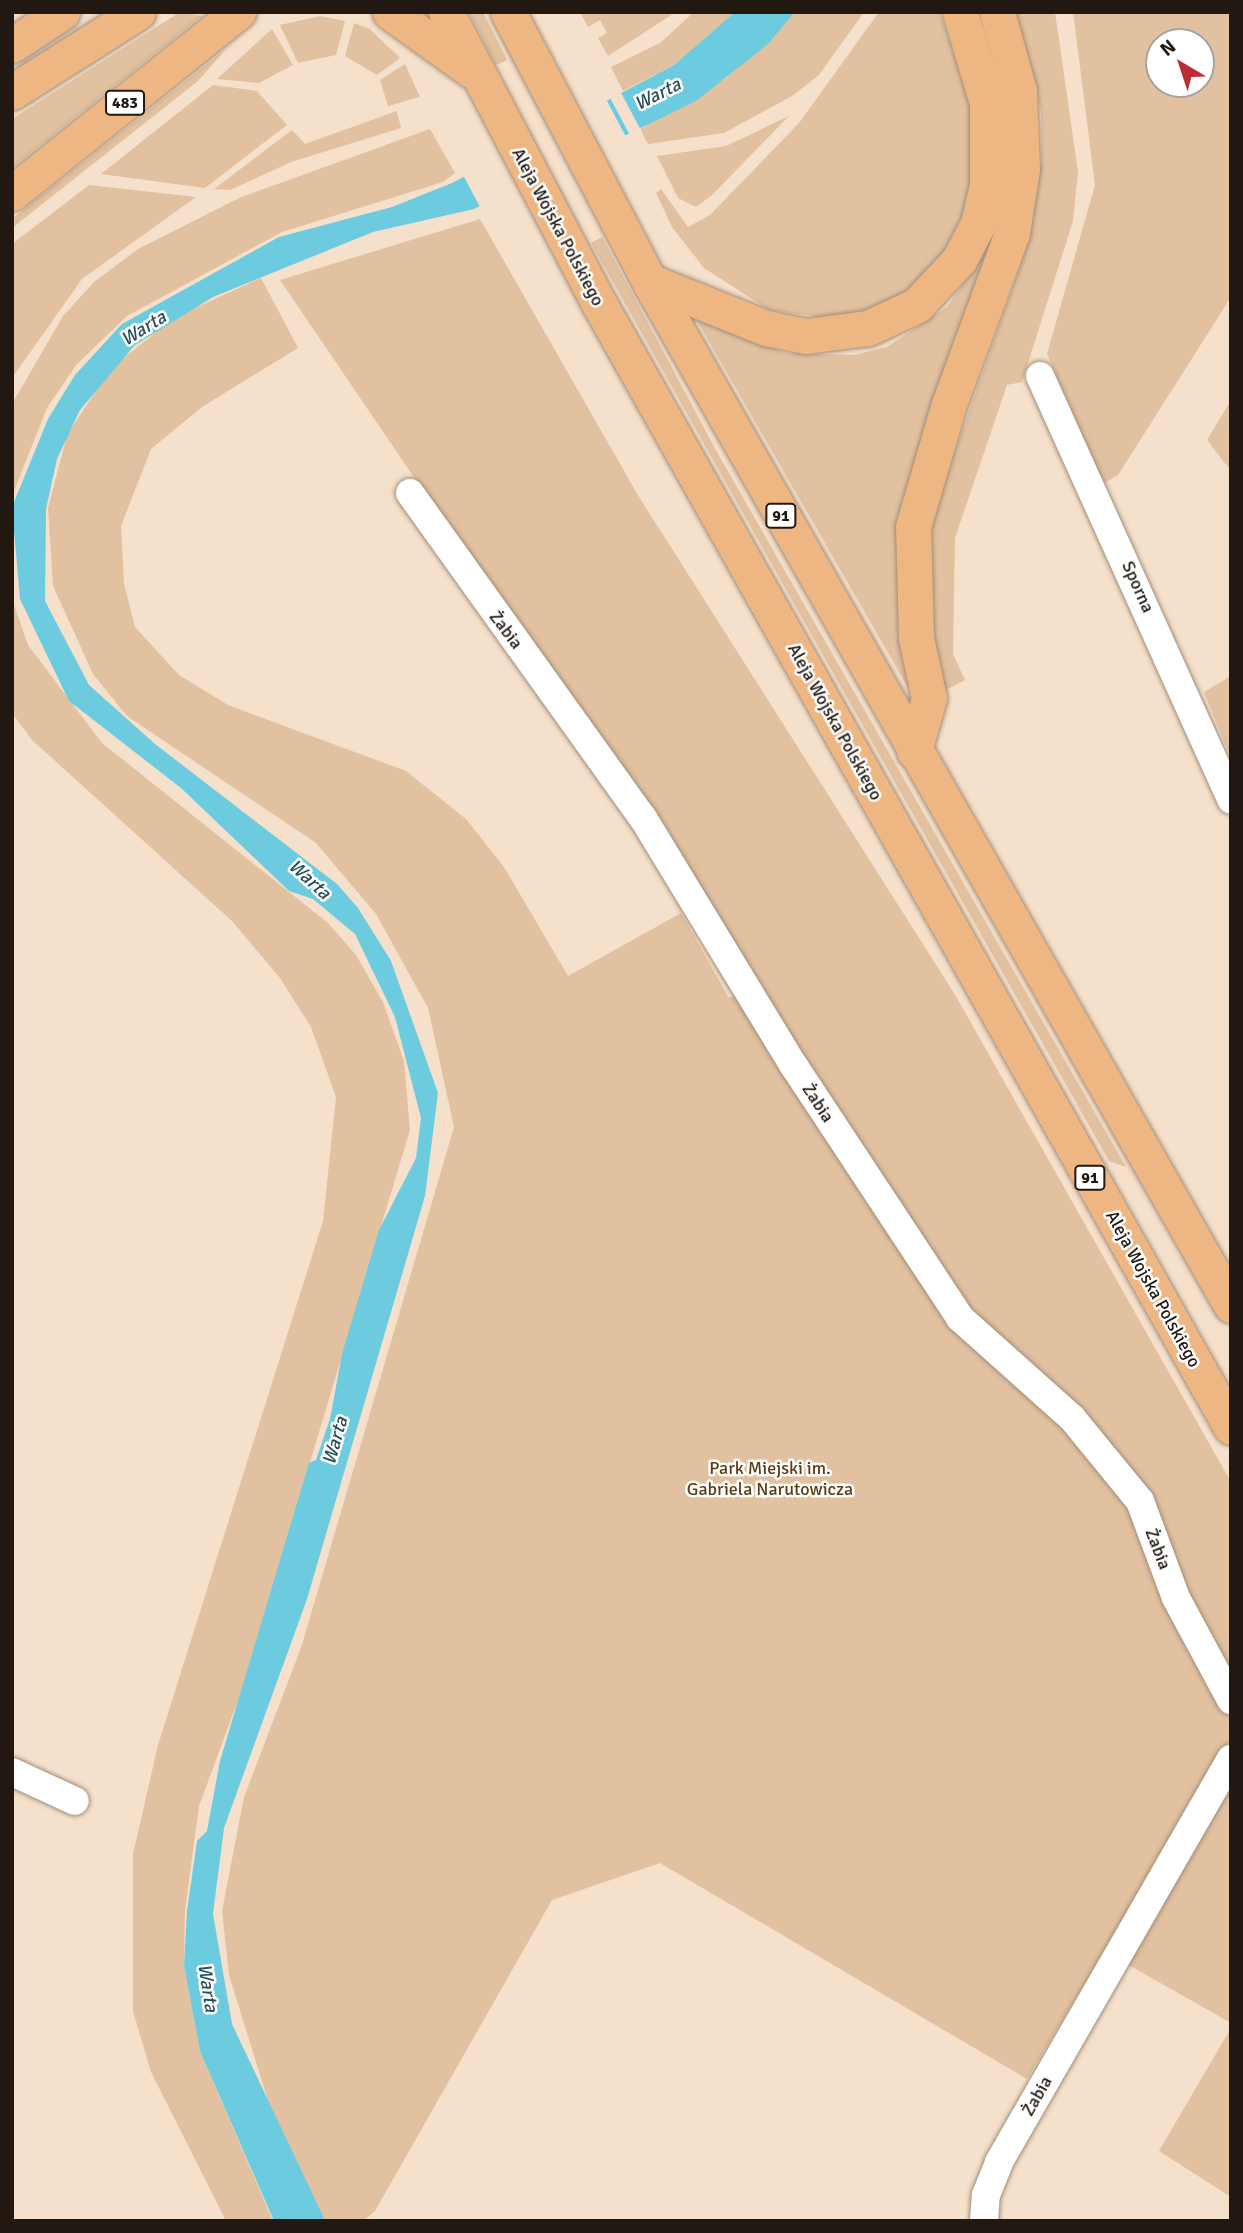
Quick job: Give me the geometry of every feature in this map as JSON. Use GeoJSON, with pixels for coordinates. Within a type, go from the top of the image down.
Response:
{"type":"FeatureCollection","features":[{"type":"Feature","properties":{"kind":"main road"},"geometry":{"type":"LineString","coordinates":[[12,45],[62,12]]}},
{"type":"Feature","properties":{"kind":"main road"},"geometry":{"type":"LineString","coordinates":[[12,92],[138,12]]}},
{"type":"Feature","properties":{"kind":"main road","name":"483"},"geometry":{"type":"LineString","coordinates":[[12,193],[238,12]]}},
{"type":"Feature","properties":{"kind":"main road"},"geometry":{"type":"LineString","coordinates":[[390,12],[477,74]]}},
{"type":"Feature","properties":{"kind":"main road","name":"Aleja Wojska Polskiego"},"geometry":{"type":"LineString","coordinates":[[446,12],[572,254],[1231,1427]]}},
{"type":"Feature","properties":{"kind":"main road","name":"91"},"geometry":{"type":"LineString","coordinates":[[508,12],[649,281],[1231,1305]]}},
{"type":"Feature","properties":{"kind":"main road"},"geometry":{"type":"LineString","coordinates":[[649,281],[766,328],[806,336],[868,328],[917,305],[959,260],[978,223],[987,186],[988,103],[960,12]]}},
{"type":"Feature","properties":{"kind":"main road"},"geometry":{"type":"LineString","coordinates":[[914,751],[929,698],[912,602],[912,527],[948,407],[1012,233],[1022,169],[1019,91],[997,12]]}},
{"type":"Feature","properties":{"kind":"street","name":"Sporna"},"geometry":{"type":"LineString","coordinates":[[1040,376],[1231,800]]}},
{"type":"Feature","properties":{"kind":"street","name":"Żabia"},"geometry":{"type":"LineString","coordinates":[[410,492],[643,818],[794,1066],[960,1318],[1072,1418],[1140,1501],[1176,1598],[1231,1700]]}},
{"type":"Feature","properties":{"kind":"street","name":"Żabia"},"geometry":{"type":"LineString","coordinates":[[984,2221],[986,2195],[999,2162],[1231,1759]]}},
{"type":"Feature","properties":{"kind":"street"},"geometry":{"type":"LineString","coordinates":[[12,1772],[75,1801]]}},
{"type":"Feature","properties":{"kind":"green space"},"geometry":{"type":"Polygon","coordinates":[[[180,12],[202,16],[12,168],[12,119],[180,12]]]}},
{"type":"Feature","properties":{"kind":"green space"},"geometry":{"type":"Polygon","coordinates":[[[469,12],[483,12],[507,60],[496,65],[469,12]]]}},
{"type":"Feature","properties":{"kind":"green space"},"geometry":{"type":"Polygon","coordinates":[[[580,12],[676,12],[608,56],[598,38],[607,33],[600,20],[588,27],[580,12]]]}},
{"type":"Feature","properties":{"kind":"green space"},"geometry":{"type":"Polygon","coordinates":[[[694,12],[735,12],[674,65],[623,91],[611,67],[660,43],[694,12]]]}},
{"type":"Feature","properties":{"kind":"green space"},"geometry":{"type":"Polygon","coordinates":[[[795,12],[864,12],[819,75],[792,96],[724,133],[648,144],[640,129],[726,78],[795,12]]]}},
{"type":"Feature","properties":{"kind":"green space"},"geometry":{"type":"Polygon","coordinates":[[[879,12],[939,12],[970,103],[971,185],[964,213],[940,259],[912,288],[877,308],[828,318],[769,310],[704,268],[672,227],[656,193],[661,189],[688,227],[710,215],[799,123],[879,12]]]}},
{"type":"Feature","properties":{"kind":"green space"},"geometry":{"type":"Polygon","coordinates":[[[1014,12],[1055,12],[1078,172],[1073,221],[1022,382],[1007,385],[955,538],[953,654],[965,680],[942,692],[924,600],[932,516],[1019,270],[1041,161],[1041,112],[1014,12]]]}},
{"type":"Feature","properties":{"kind":"green space"},"geometry":{"type":"Polygon","coordinates":[[[1073,12],[1231,12],[1231,297],[1118,475],[1103,484],[1047,354],[1095,185],[1073,12]]]}},
{"type":"Feature","properties":{"kind":"green space"},"geometry":{"type":"Polygon","coordinates":[[[320,16],[345,21],[336,55],[298,63],[280,25],[320,16]]]}},
{"type":"Feature","properties":{"kind":"green space"},"geometry":{"type":"Polygon","coordinates":[[[354,23],[370,29],[400,58],[377,75],[345,56],[354,23]]]}},
{"type":"Feature","properties":{"kind":"green space"},"geometry":{"type":"Polygon","coordinates":[[[272,29],[293,65],[259,83],[217,79],[272,29]]]}},
{"type":"Feature","properties":{"kind":"green space"},"geometry":{"type":"Polygon","coordinates":[[[226,49],[198,81],[12,228],[12,219],[226,49]]]}},
{"type":"Feature","properties":{"kind":"green space"},"geometry":{"type":"Polygon","coordinates":[[[405,64],[420,97],[388,106],[380,80],[405,64]]]}},
{"type":"Feature","properties":{"kind":"green space"},"geometry":{"type":"Polygon","coordinates":[[[213,85],[257,91],[287,125],[205,188],[101,174],[213,85]]]}},
{"type":"Feature","properties":{"kind":"green space"},"geometry":{"type":"Polygon","coordinates":[[[397,111],[401,128],[291,162],[230,190],[214,189],[292,130],[305,144],[397,111]]]}},
{"type":"Feature","properties":{"kind":"green space"},"geometry":{"type":"Polygon","coordinates":[[[789,116],[711,196],[696,207],[678,198],[657,156],[726,146],[789,116]]]}},
{"type":"Feature","properties":{"kind":"green space"},"geometry":{"type":"Polygon","coordinates":[[[430,129],[455,173],[443,182],[282,232],[127,316],[76,365],[47,408],[12,496],[12,404],[63,316],[94,282],[138,249],[239,198],[430,129]]]}},
{"type":"Feature","properties":{"kind":"green space"},"geometry":{"type":"Polygon","coordinates":[[[89,185],[196,197],[82,279],[12,378],[12,244],[89,185]]]}},
{"type":"Feature","properties":{"kind":"green space","name":"Park Miejski im. Gabriela Narutowicza"},"geometry":{"type":"Polygon","coordinates":[[[480,219],[639,497],[954,993],[1231,1482],[1231,2023],[1104,1951],[1027,2079],[660,1863],[552,1900],[375,2211],[363,2221],[323,2221],[270,2107],[229,1975],[222,1911],[244,1797],[301,1648],[454,1127],[428,1008],[376,914],[316,843],[127,716],[93,674],[53,586],[48,508],[67,435],[111,368],[175,317],[261,278],[298,348],[202,407],[151,449],[121,526],[124,584],[135,627],[179,675],[228,705],[406,771],[466,819],[504,867],[568,976],[681,913],[729,998],[758,984],[280,280],[480,219]]]}},
{"type":"Feature","properties":{"kind":"green space"},"geometry":{"type":"Polygon","coordinates":[[[602,237],[717,452],[1126,1167],[1109,1161],[793,602],[591,243],[602,237]]]}},
{"type":"Feature","properties":{"kind":"green space"},"geometry":{"type":"Polygon","coordinates":[[[987,250],[913,475],[918,705],[688,305],[710,324],[784,353],[854,355],[887,347],[947,307],[987,250]]]}},
{"type":"Feature","properties":{"kind":"green space"},"geometry":{"type":"Polygon","coordinates":[[[1231,400],[1231,471],[1207,440],[1231,400]]]}},
{"type":"Feature","properties":{"kind":"green space"},"geometry":{"type":"Polygon","coordinates":[[[12,599],[28,645],[102,743],[328,923],[356,955],[383,1002],[404,1061],[410,1130],[240,1695],[199,1806],[185,1911],[184,1966],[200,2051],[273,2221],[226,2221],[151,2072],[133,2011],[133,1854],[158,1745],[323,1221],[336,1097],[311,1027],[280,978],[232,921],[32,740],[12,713],[12,599]]]}},
{"type":"Feature","properties":{"kind":"green space"},"geometry":{"type":"Polygon","coordinates":[[[1231,676],[1231,758],[1204,692],[1231,676]]]}},
{"type":"Feature","properties":{"kind":"green space"},"geometry":{"type":"Polygon","coordinates":[[[1231,2028],[1231,2197],[1159,2151],[1231,2028]]]}},
{"type":"Feature","properties":{"kind":"water","name":"Warta"},"geometry":{"type":"Polygon","coordinates":[[[735,12],[795,12],[768,44],[696,101],[474,209],[373,232],[213,297],[135,345],[80,410],[57,459],[46,509],[45,601],[89,685],[155,744],[337,884],[358,908],[391,961],[438,1093],[425,1196],[307,1599],[224,1828],[213,1914],[232,2024],[323,2216],[323,2221],[274,2221],[200,2051],[184,1966],[187,1911],[197,1841],[207,1831],[220,1761],[309,1463],[316,1460],[330,1419],[342,1354],[379,1230],[416,1158],[421,1118],[395,1017],[355,934],[313,899],[289,891],[181,788],[69,701],[20,599],[12,507],[48,419],[75,375],[122,324],[279,237],[392,207],[452,183],[674,65],[735,12]]]}},
{"type":"Feature","properties":{"kind":"pier"},"geometry":{"type":"Polygon","coordinates":[[[619,89],[642,132],[631,138],[608,95],[619,89]]]}},
{"type":"Feature","properties":{"kind":"pier"},"geometry":{"type":"Polygon","coordinates":[[[605,97],[627,139],[481,209],[462,173],[605,97]]]}}]}
